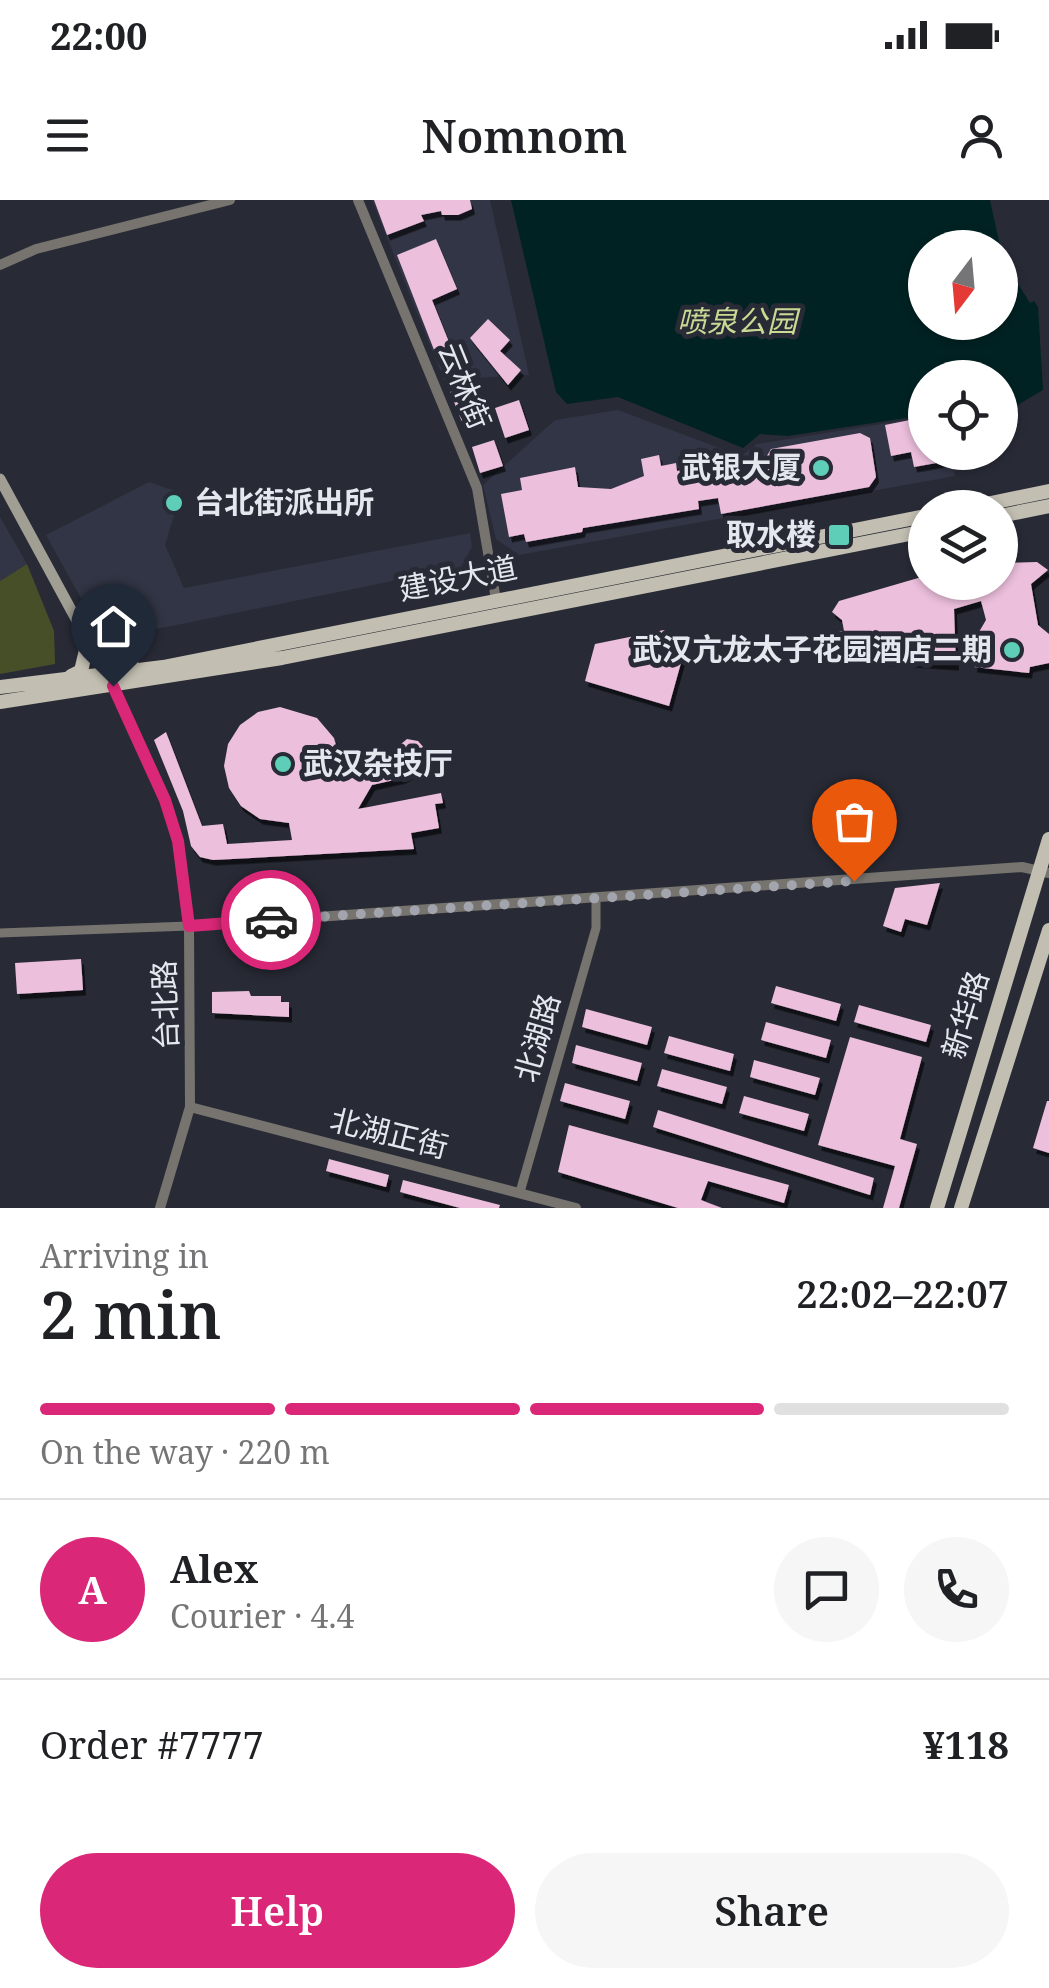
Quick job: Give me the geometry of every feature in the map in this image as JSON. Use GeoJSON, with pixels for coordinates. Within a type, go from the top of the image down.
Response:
{"type":"FeatureCollection","features":[{"type":"Feature","properties":{"kind":"main road","name":"台北路"},"geometry":{"type":"LineString","coordinates":[[0,479],[109,680]]}},
{"type":"Feature","properties":{"kind":"main road"},"geometry":{"type":"LineString","coordinates":[[1018,502],[1046,499]]}},
{"type":"Feature","properties":{"kind":"main road"},"geometry":{"type":"LineString","coordinates":[[1018,509],[1046,499]]}},
{"type":"Feature","properties":{"kind":"main road","name":"建设大道"},"geometry":{"type":"LineString","coordinates":[[0,702],[908,519]]}},
{"type":"Feature","properties":{"kind":"main road","name":"建设大道"},"geometry":{"type":"LineString","coordinates":[[0,687],[62,680],[109,680],[282,658],[908,534]]}},
{"type":"Feature","properties":{"kind":"main road"},"geometry":{"type":"LineString","coordinates":[[62,680],[81,670],[88,642],[106,659],[120,665],[164,666]]}},
{"type":"Feature","properties":{"kind":"main road","name":"新华路"},"geometry":{"type":"LineString","coordinates":[[937,1208],[1044,871],[1049,840]]}},
{"type":"Feature","properties":{"kind":"main road","name":"新华路"},"geometry":{"type":"LineString","coordinates":[[962,1208],[1049,930]]}},
{"type":"Feature","properties":{"kind":"street"},"geometry":{"type":"LineString","coordinates":[[0,265],[36,248],[230,200]]}},
{"type":"Feature","properties":{"kind":"street","name":"云林街"},"geometry":{"type":"LineString","coordinates":[[358,200],[477,488],[496,600]]}},
{"type":"Feature","properties":{"kind":"street","name":"台北路"},"geometry":{"type":"LineString","coordinates":[[109,680],[165,800],[178,841],[189,926],[190,1108],[160,1208]]}},
{"type":"Feature","properties":{"kind":"street"},"geometry":{"type":"LineString","coordinates":[[0,932],[189,926],[1022,866],[1044,871]]}},
{"type":"Feature","properties":{"kind":"street","name":"北湖路"},"geometry":{"type":"LineString","coordinates":[[520,1192],[596,928],[596,898]]}},
{"type":"Feature","properties":{"kind":"street","name":"北湖正街"},"geometry":{"type":"LineString","coordinates":[[190,1108],[576,1208]]}},
{"type":"Feature","properties":{"kind":"shaded area"},"geometry":{"type":"Polygon","coordinates":[[[372,200],[490,200],[529,375],[444,380],[372,200]]]}},
{"type":"Feature","properties":{"kind":"shaded area","name":"喷泉公园"},"geometry":{"type":"Polygon","coordinates":[[[511,200],[990,200],[996,230],[908,230],[908,340],[1018,340],[1018,284],[1030,303],[1034,301],[1038,307],[1043,390],[1018,405],[1018,360],[908,360],[908,418],[788,436],[760,434],[743,448],[618,397],[567,404],[556,392],[511,200]]]}},
{"type":"Feature","properties":{"kind":"shaded area"},"geometry":{"type":"Polygon","coordinates":[[[618,410],[741,456],[757,444],[908,420],[908,470],[954,470],[955,476],[519,555],[496,539],[483,485],[555,420],[618,410]]]}},
{"type":"Feature","properties":{"kind":"shaded area"},"geometry":{"type":"Polygon","coordinates":[[[149,482],[181,493],[165,545],[184,588],[470,533],[472,547],[461,567],[127,635],[94,622],[46,535],[149,482]]]}},
{"type":"Feature","properties":{"kind":"shaded area"},"geometry":{"type":"Polygon","coordinates":[[[0,517],[27,564],[0,581],[0,517]]]}},
{"type":"Feature","properties":{"kind":"green space"},"geometry":{"type":"Polygon","coordinates":[[[27,564],[54,631],[55,664],[0,674],[0,581],[27,564]]]}},
{"type":"Feature","properties":{"kind":"building"},"geometry":{"type":"Polygon","coordinates":[[[374,200],[470,200],[472,209],[458,215],[442,215],[441,211],[421,215],[424,221],[387,235],[374,200]]]}},
{"type":"Feature","properties":{"kind":"building"},"geometry":{"type":"Polygon","coordinates":[[[436,239],[457,289],[432,300],[459,367],[443,373],[397,255],[436,239]]]}},
{"type":"Feature","properties":{"kind":"building"},"geometry":{"type":"Polygon","coordinates":[[[488,319],[510,340],[500,351],[521,370],[508,385],[470,338],[488,319]]]}},
{"type":"Feature","properties":{"kind":"building"},"geometry":{"type":"Polygon","coordinates":[[[473,384],[484,410],[462,422],[450,392],[473,384]]]}},
{"type":"Feature","properties":{"kind":"building"},"geometry":{"type":"Polygon","coordinates":[[[519,400],[529,430],[505,438],[495,408],[519,400]]]}},
{"type":"Feature","properties":{"kind":"building"},"geometry":{"type":"Polygon","coordinates":[[[908,420],[908,453],[891,456],[885,425],[908,420]]]}},
{"type":"Feature","properties":{"kind":"building"},"geometry":{"type":"Polygon","coordinates":[[[860,433],[870,438],[876,477],[869,487],[721,514],[718,498],[698,501],[699,509],[583,528],[582,532],[526,542],[524,534],[509,537],[501,494],[522,490],[520,478],[575,467],[578,487],[611,489],[644,476],[641,459],[659,455],[661,466],[676,463],[677,471],[688,469],[689,474],[724,464],[770,483],[765,459],[771,449],[860,433]]]}},
{"type":"Feature","properties":{"kind":"building"},"geometry":{"type":"Polygon","coordinates":[[[494,440],[503,466],[480,473],[472,447],[494,440]]]}},
{"type":"Feature","properties":{"kind":"building"},"geometry":{"type":"Polygon","coordinates":[[[1037,562],[1048,570],[1031,584],[1038,625],[1049,634],[1049,663],[1030,667],[1029,673],[974,667],[976,637],[986,620],[981,601],[954,609],[956,665],[847,658],[839,632],[844,631],[842,620],[832,612],[839,601],[908,581],[908,600],[1018,600],[1018,563],[1037,562]]]}},
{"type":"Feature","properties":{"kind":"building"},"geometry":{"type":"Polygon","coordinates":[[[664,630],[674,637],[689,634],[669,706],[585,681],[595,644],[664,630]]]}},
{"type":"Feature","properties":{"kind":"building"},"geometry":{"type":"Polygon","coordinates":[[[280,707],[317,718],[334,738],[341,763],[394,750],[407,739],[418,741],[426,750],[423,766],[403,778],[372,785],[358,809],[441,793],[443,803],[435,804],[439,828],[411,833],[414,849],[213,860],[200,857],[191,846],[183,811],[154,740],[166,732],[202,826],[223,824],[227,844],[292,840],[289,823],[260,819],[241,806],[229,788],[224,766],[228,744],[240,725],[258,712],[280,707]]]}},
{"type":"Feature","properties":{"kind":"building"},"geometry":{"type":"Polygon","coordinates":[[[940,883],[927,925],[905,919],[901,932],[883,926],[895,888],[940,883]]]}},
{"type":"Feature","properties":{"kind":"building"},"geometry":{"type":"Polygon","coordinates":[[[81,959],[83,990],[17,994],[15,963],[81,959]]]}},
{"type":"Feature","properties":{"kind":"building"},"geometry":{"type":"Polygon","coordinates":[[[776,986],[841,1004],[836,1021],[771,1003],[776,986]]]}},
{"type":"Feature","properties":{"kind":"building"},"geometry":{"type":"Polygon","coordinates":[[[249,991],[251,996],[281,996],[281,1002],[289,1002],[289,1017],[212,1013],[212,992],[249,991]]]}},
{"type":"Feature","properties":{"kind":"building"},"geometry":{"type":"Polygon","coordinates":[[[859,1005],[931,1025],[926,1042],[854,1022],[859,1005]]]}},
{"type":"Feature","properties":{"kind":"building"},"geometry":{"type":"Polygon","coordinates":[[[586,1009],[652,1027],[647,1045],[582,1027],[586,1009]]]}},
{"type":"Feature","properties":{"kind":"building"},"geometry":{"type":"Polygon","coordinates":[[[766,1022],[831,1040],[826,1058],[761,1040],[766,1022]]]}},
{"type":"Feature","properties":{"kind":"building"},"geometry":{"type":"Polygon","coordinates":[[[669,1036],[734,1054],[730,1071],[664,1053],[669,1036]]]}},
{"type":"Feature","properties":{"kind":"building"},"geometry":{"type":"Polygon","coordinates":[[[850,1037],[922,1057],[900,1139],[917,1144],[899,1208],[883,1208],[895,1166],[818,1145],[850,1037]]]}},
{"type":"Feature","properties":{"kind":"building"},"geometry":{"type":"Polygon","coordinates":[[[576,1045],[642,1063],[637,1081],[572,1063],[576,1045]]]}},
{"type":"Feature","properties":{"kind":"building"},"geometry":{"type":"Polygon","coordinates":[[[754,1060],[820,1078],[815,1095],[750,1077],[754,1060]]]}},
{"type":"Feature","properties":{"kind":"building"},"geometry":{"type":"Polygon","coordinates":[[[662,1069],[727,1087],[722,1104],[657,1086],[662,1069]]]}},
{"type":"Feature","properties":{"kind":"building"},"geometry":{"type":"Polygon","coordinates":[[[565,1083],[630,1101],[625,1119],[560,1101],[565,1083]]]}},
{"type":"Feature","properties":{"kind":"building"},"geometry":{"type":"Polygon","coordinates":[[[744,1096],[809,1114],[804,1131],[739,1113],[744,1096]]]}},
{"type":"Feature","properties":{"kind":"building"},"geometry":{"type":"Polygon","coordinates":[[[1049,1101],[1049,1153],[1033,1148],[1049,1101]]]}},
{"type":"Feature","properties":{"kind":"building"},"geometry":{"type":"Polygon","coordinates":[[[658,1110],[874,1178],[870,1195],[653,1127],[658,1110]]]}},
{"type":"Feature","properties":{"kind":"building"},"geometry":{"type":"Polygon","coordinates":[[[569,1125],[789,1185],[784,1203],[708,1181],[701,1200],[722,1208],[678,1208],[558,1172],[569,1125]]]}},
{"type":"Feature","properties":{"kind":"building"},"geometry":{"type":"Polygon","coordinates":[[[329,1159],[389,1175],[386,1187],[326,1171],[329,1159]]]}},
{"type":"Feature","properties":{"kind":"building"},"geometry":{"type":"Polygon","coordinates":[[[403,1180],[500,1205],[460,1208],[400,1192],[403,1180]]]}},
{"type":"Feature","properties":{"kind":"way so far"},"geometry":{"type":"LineString","coordinates":[[271,920],[854,881]]}},
{"type":"Feature","properties":{"kind":"place","name":"武银大厦"},"geometry":{"type":"Point","coordinates":[821,468]}},
{"type":"Feature","properties":{"kind":"place","name":"台北街派出所"},"geometry":{"type":"Point","coordinates":[174,503]}},
{"type":"Feature","properties":{"kind":"place","name":"取水楼"},"geometry":{"type":"Point","coordinates":[839,535]}},
{"type":"Feature","properties":{"kind":"place","name":"武汉亢龙太子花园酒店二期"},"geometry":{"type":"Point","coordinates":[1012,650]}},
{"type":"Feature","properties":{"kind":"place","name":"武汉杂技厅"},"geometry":{"type":"Point","coordinates":[283,764]}},
{"type":"Feature","properties":{"kind":"route"},"geometry":{"type":"LineString","coordinates":[[113,686],[165,800],[178,841],[189,926],[271,920]]}}]}
